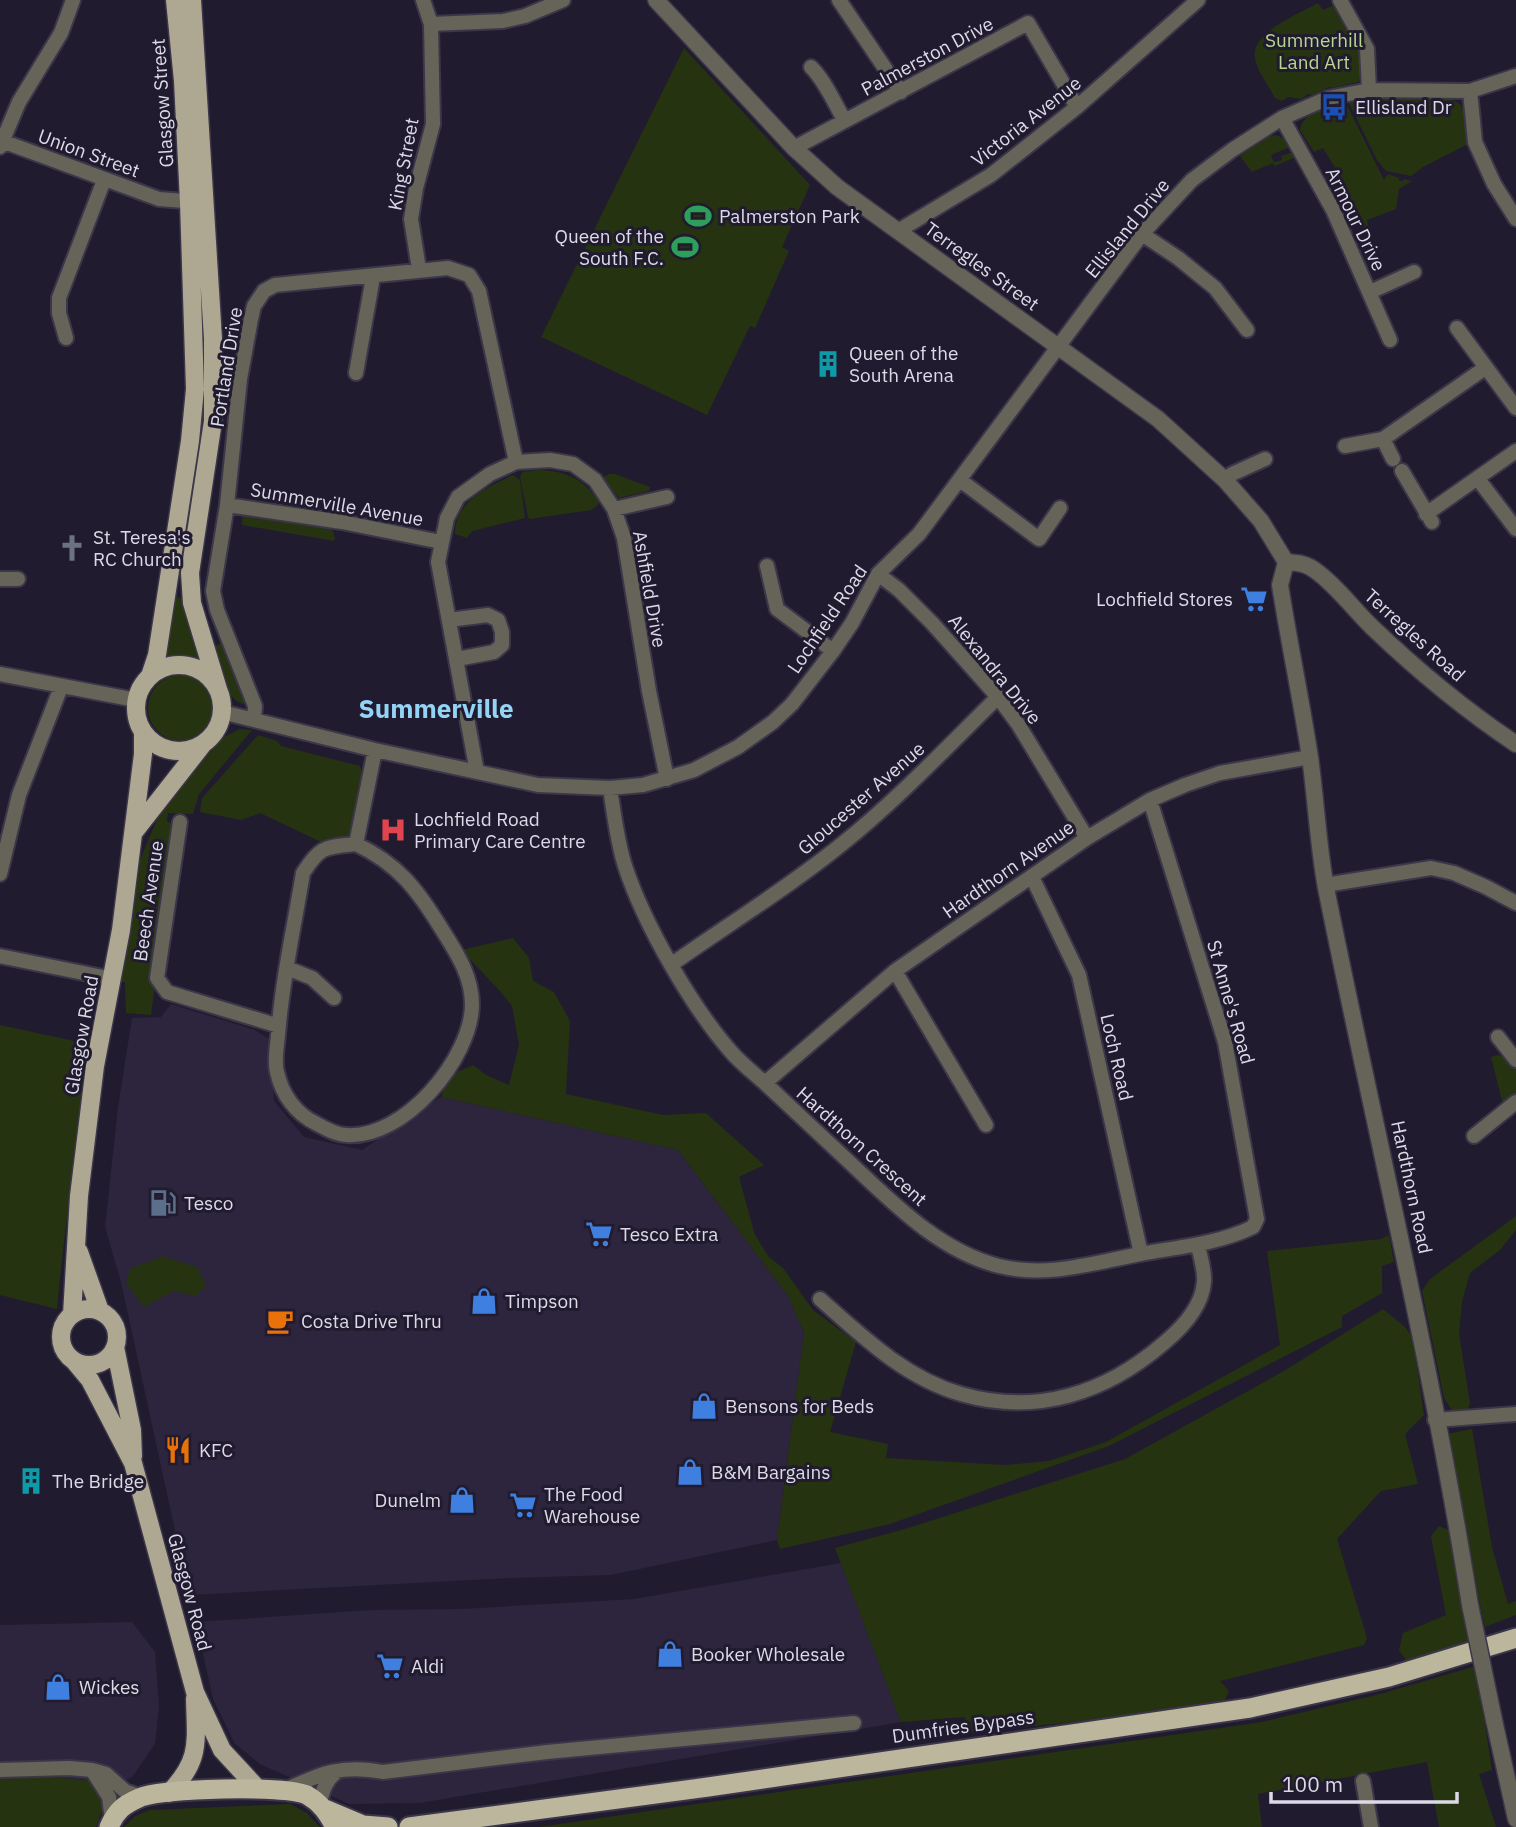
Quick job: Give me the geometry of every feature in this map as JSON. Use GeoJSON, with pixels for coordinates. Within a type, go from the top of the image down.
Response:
{"type":"FeatureCollection","features":[{"type":"Feature","properties":{"kind":"highway","name":"Dumfries Bypass"},"geometry":{"type":"LineString","coordinates":[[409,1827],[1250,1708],[1389,1677],[1516,1638]]}},
{"type":"Feature","properties":{"kind":"highway"},"geometry":{"type":"LineString","coordinates":[[111,1823],[117,1810],[142,1797],[169,1793],[258,1789],[285,1790],[305,1795],[323,1807],[363,1825],[387,1827]]}},
{"type":"Feature","properties":{"kind":"highway"},"geometry":{"type":"LineString","coordinates":[[323,1807],[335,1827]]}},
{"type":"Feature","properties":{"kind":"main road","name":"Glasgow Street"},"geometry":{"type":"LineString","coordinates":[[175,0],[197,202]]}},
{"type":"Feature","properties":{"kind":"main road","name":"Glasgow Street"},"geometry":{"type":"LineString","coordinates":[[192,0],[197,202]]}},
{"type":"Feature","properties":{"kind":"main road"},"geometry":{"type":"LineString","coordinates":[[150,676],[157,655],[194,402],[197,202]]}},
{"type":"Feature","properties":{"kind":"main road"},"geometry":{"type":"LineString","coordinates":[[133,833],[214,733],[222,712],[218,689],[192,603],[190,573],[213,421],[213,339],[197,202]]}},
{"type":"Feature","properties":{"kind":"main road"},"geometry":{"type":"LineString","coordinates":[[205,741],[193,748],[172,750],[153,742],[138,722],[136,699],[150,676],[174,665],[200,670],[218,689]]}},
{"type":"Feature","properties":{"kind":"main road","name":"Glasgow Road"},"geometry":{"type":"LineString","coordinates":[[72,1315],[79,1196],[95,1066],[113,979],[143,754],[143,732]]}},
{"type":"Feature","properties":{"kind":"main road","name":"Glasgow Road"},"geometry":{"type":"LineString","coordinates":[[77,1245],[100,1311]]}},
{"type":"Feature","properties":{"kind":"main road"},"geometry":{"type":"LineString","coordinates":[[85,1309],[100,1311],[110,1319],[117,1333],[115,1347],[103,1361],[85,1365],[69,1357],[61,1342],[63,1326],[72,1315],[85,1309]]}},
{"type":"Feature","properties":{"kind":"main road","name":"Glasgow Road"},"geometry":{"type":"LineString","coordinates":[[115,1347],[132,1430],[133,1463]]}},
{"type":"Feature","properties":{"kind":"main road","name":"Glasgow Road"},"geometry":{"type":"LineString","coordinates":[[75,1362],[90,1380],[133,1463],[195,1692],[222,1750],[258,1789]]}},
{"type":"Feature","properties":{"kind":"main road","name":"Glasgow Road"},"geometry":{"type":"LineString","coordinates":[[169,1793],[184,1777],[192,1762],[196,1743],[195,1692]]}},
{"type":"Feature","properties":{"kind":"street"},"geometry":{"type":"LineString","coordinates":[[1,144],[19,102],[61,33],[73,0]]}},
{"type":"Feature","properties":{"kind":"street","name":"King Street"},"geometry":{"type":"LineString","coordinates":[[419,269],[411,219],[416,188],[433,124],[431,24],[424,0]]}},
{"type":"Feature","properties":{"kind":"street","name":"Terregles Street"},"geometry":{"type":"LineString","coordinates":[[656,0],[794,148],[838,187],[1158,419],[1225,480],[1261,522],[1286,562]]}},
{"type":"Feature","properties":{"kind":"street"},"geometry":{"type":"LineString","coordinates":[[839,0],[901,92]]}},
{"type":"Feature","properties":{"kind":"street","name":"Victoria Avenue"},"geometry":{"type":"LineString","coordinates":[[898,231],[991,174],[1077,107],[1198,0]]}},
{"type":"Feature","properties":{"kind":"street"},"geometry":{"type":"LineString","coordinates":[[1340,0],[1367,49],[1369,90]]}},
{"type":"Feature","properties":{"kind":"street"},"geometry":{"type":"LineString","coordinates":[[431,24],[503,21],[525,16],[561,1]]}},
{"type":"Feature","properties":{"kind":"street","name":"Palmerston Drive"},"geometry":{"type":"LineString","coordinates":[[794,148],[1028,23],[1077,107]]}},
{"type":"Feature","properties":{"kind":"street"},"geometry":{"type":"LineString","coordinates":[[811,67],[822,77],[845,121]]}},
{"type":"Feature","properties":{"kind":"street","name":"Ellisland Drive"},"geometry":{"type":"LineString","coordinates":[[1058,347],[1142,234],[1192,180],[1282,118],[1328,98],[1369,90],[1470,91],[1516,76]]}},
{"type":"Feature","properties":{"kind":"street"},"geometry":{"type":"LineString","coordinates":[[1470,91],[1475,142],[1494,184],[1516,219]]}},
{"type":"Feature","properties":{"kind":"street","name":"Armour Drive"},"geometry":{"type":"LineString","coordinates":[[1282,118],[1333,210],[1390,341]]}},
{"type":"Feature","properties":{"kind":"street","name":"Union Street"},"geometry":{"type":"LineString","coordinates":[[1,144],[159,199],[197,202]]}},
{"type":"Feature","properties":{"kind":"street"},"geometry":{"type":"LineString","coordinates":[[66,338],[59,313],[59,298],[104,180]]}},
{"type":"Feature","properties":{"kind":"street"},"geometry":{"type":"LineString","coordinates":[[1142,234],[1178,258],[1215,288],[1247,330]]}},
{"type":"Feature","properties":{"kind":"street","name":"Portland Drive"},"geometry":{"type":"LineString","coordinates":[[254,720],[255,706],[220,619],[213,591],[227,505],[240,379],[254,306],[264,291],[275,285],[373,277],[419,269],[448,268],[469,275],[479,291],[516,462]]}},
{"type":"Feature","properties":{"kind":"street"},"geometry":{"type":"LineString","coordinates":[[1370,292],[1414,272]]}},
{"type":"Feature","properties":{"kind":"street"},"geometry":{"type":"LineString","coordinates":[[356,373],[373,277]]}},
{"type":"Feature","properties":{"kind":"street"},"geometry":{"type":"LineString","coordinates":[[1457,328],[1516,408]]}},
{"type":"Feature","properties":{"kind":"street","name":"Lochfield Road"},"geometry":{"type":"LineString","coordinates":[[222,712],[375,750],[538,785],[610,788],[643,785],[694,770],[738,747],[773,722],[792,704],[852,623],[878,575],[919,534],[1058,347]]}},
{"type":"Feature","properties":{"kind":"street"},"geometry":{"type":"LineString","coordinates":[[1345,446],[1382,439],[1485,368]]}},
{"type":"Feature","properties":{"kind":"street"},"geometry":{"type":"LineString","coordinates":[[1382,439],[1393,459]]}},
{"type":"Feature","properties":{"kind":"street"},"geometry":{"type":"LineString","coordinates":[[1402,471],[1429,518],[1516,451]]}},
{"type":"Feature","properties":{"kind":"street"},"geometry":{"type":"LineString","coordinates":[[1225,480],[1265,459]]}},
{"type":"Feature","properties":{"kind":"street","name":"Ashfield Drive"},"geometry":{"type":"LineString","coordinates":[[477,772],[438,562],[441,542],[447,518],[458,497],[471,486],[516,462],[550,460],[573,464],[595,481],[614,509],[624,538],[649,691],[667,779]]}},
{"type":"Feature","properties":{"kind":"street"},"geometry":{"type":"LineString","coordinates":[[1478,479],[1516,528]]}},
{"type":"Feature","properties":{"kind":"street"},"geometry":{"type":"LineString","coordinates":[[960,480],[1038,539],[1060,508]]}},
{"type":"Feature","properties":{"kind":"street"},"geometry":{"type":"LineString","coordinates":[[614,509],[667,497]]}},
{"type":"Feature","properties":{"kind":"street","name":"Summerville Avenue"},"geometry":{"type":"LineString","coordinates":[[227,505],[441,542]]}},
{"type":"Feature","properties":{"kind":"street","name":"Terregles Road"},"geometry":{"type":"LineString","coordinates":[[1286,562],[1304,563],[1318,572],[1434,684],[1516,744]]}},
{"type":"Feature","properties":{"kind":"street","name":"Hardthorn Road"},"geometry":{"type":"LineString","coordinates":[[1286,562],[1280,585],[1310,757],[1325,885],[1408,1270],[1435,1420],[1452,1491],[1469,1605],[1516,1819]]}},
{"type":"Feature","properties":{"kind":"street"},"geometry":{"type":"LineString","coordinates":[[767,566],[777,609],[832,651]]}},
{"type":"Feature","properties":{"kind":"street","name":"Alexandra Drive"},"geometry":{"type":"LineString","coordinates":[[878,575],[899,590],[932,623],[998,697],[1018,724],[1087,838]]}},
{"type":"Feature","properties":{"kind":"street"},"geometry":{"type":"LineString","coordinates":[[0,579],[18,579]]}},
{"type":"Feature","properties":{"kind":"street"},"geometry":{"type":"LineString","coordinates":[[449,620],[488,615],[498,620],[502,632],[502,645],[494,652],[457,659]]}},
{"type":"Feature","properties":{"kind":"street"},"geometry":{"type":"LineString","coordinates":[[0,674],[136,699]]}},
{"type":"Feature","properties":{"kind":"street"},"geometry":{"type":"LineString","coordinates":[[0,874],[19,795],[61,687]]}},
{"type":"Feature","properties":{"kind":"street","name":"Gloucester Avenue"},"geometry":{"type":"LineString","coordinates":[[672,964],[809,870],[842,844],[882,811],[998,697]]}},
{"type":"Feature","properties":{"kind":"street"},"geometry":{"type":"LineString","coordinates":[[356,844],[375,750]]}},
{"type":"Feature","properties":{"kind":"street","name":"Hardthorn Avenue"},"geometry":{"type":"LineString","coordinates":[[765,1083],[895,971],[1087,838],[1150,800],[1220,773],[1310,757]]}},
{"type":"Feature","properties":{"kind":"street","name":"Hardthorn Crescent"},"geometry":{"type":"LineString","coordinates":[[610,788],[615,827],[625,866],[647,918],[705,1018],[734,1055],[888,1199],[928,1231],[971,1257],[1001,1267],[1032,1271],[1065,1270],[1237,1235],[1253,1227],[1257,1219]]}},
{"type":"Feature","properties":{"kind":"street","name":"St Anne's Road"},"geometry":{"type":"LineString","coordinates":[[1150,800],[1226,1042],[1257,1219]]}},
{"type":"Feature","properties":{"kind":"street","name":"Beech Avenue"},"geometry":{"type":"LineString","coordinates":[[180,822],[157,978],[166,992],[279,1026]]}},
{"type":"Feature","properties":{"kind":"street"},"geometry":{"type":"LineString","coordinates":[[356,844],[397,869],[435,918],[464,965],[472,1005],[467,1034],[441,1081],[390,1126],[346,1135],[327,1130],[307,1119],[283,1092],[276,1070],[286,968],[303,873],[313,857],[327,847],[356,844]]}},
{"type":"Feature","properties":{"kind":"street"},"geometry":{"type":"LineString","coordinates":[[1325,885],[1431,868],[1454,873],[1516,903]]}},
{"type":"Feature","properties":{"kind":"street","name":"Loch Road"},"geometry":{"type":"LineString","coordinates":[[1032,877],[1079,975],[1141,1254]]}},
{"type":"Feature","properties":{"kind":"street"},"geometry":{"type":"LineString","coordinates":[[0,956],[113,979]]}},
{"type":"Feature","properties":{"kind":"street"},"geometry":{"type":"LineString","coordinates":[[286,968],[312,978],[334,998]]}},
{"type":"Feature","properties":{"kind":"street"},"geometry":{"type":"LineString","coordinates":[[895,971],[986,1125]]}},
{"type":"Feature","properties":{"kind":"street"},"geometry":{"type":"LineString","coordinates":[[1498,1037],[1516,1060]]}},
{"type":"Feature","properties":{"kind":"street"},"geometry":{"type":"LineString","coordinates":[[1474,1136],[1516,1102]]}},
{"type":"Feature","properties":{"kind":"street"},"geometry":{"type":"LineString","coordinates":[[820,1299],[886,1357],[919,1376],[969,1396],[1001,1403],[1034,1403],[1066,1397],[1108,1382],[1146,1359],[1181,1329],[1194,1310],[1204,1282],[1198,1245]]}},
{"type":"Feature","properties":{"kind":"street"},"geometry":{"type":"LineString","coordinates":[[1435,1420],[1516,1414]]}},
{"type":"Feature","properties":{"kind":"street"},"geometry":{"type":"LineString","coordinates":[[285,1790],[342,1768],[359,1767],[383,1772],[547,1752],[854,1723]]}},
{"type":"Feature","properties":{"kind":"street"},"geometry":{"type":"LineString","coordinates":[[323,1807],[322,1793],[327,1781],[342,1768]]}},
{"type":"Feature","properties":{"kind":"street"},"geometry":{"type":"LineString","coordinates":[[0,1770],[92,1770],[106,1774],[125,1791],[142,1797]]}},
{"type":"Feature","properties":{"kind":"street"},"geometry":{"type":"LineString","coordinates":[[92,1770],[109,1797],[111,1823]]}},
{"type":"Feature","properties":{"kind":"street"},"geometry":{"type":"LineString","coordinates":[[1363,1781],[1371,1827]]}},
{"type":"Feature","properties":{"kind":"shaded area"},"geometry":{"type":"Polygon","coordinates":[[[171,1004],[255,1030],[270,1040],[274,1101],[304,1137],[362,1150],[441,1097],[678,1150],[788,1296],[804,1333],[777,1540],[611,1575],[189,1595],[121,1282],[105,1227],[118,1107],[132,1018],[161,1017],[171,1004]]]}},
{"type":"Feature","properties":{"kind":"shaded area"},"geometry":{"type":"Polygon","coordinates":[[[841,1563],[901,1722],[420,1803],[349,1804],[260,1764],[235,1744],[213,1699],[196,1622],[371,1610],[461,1609],[634,1599],[841,1563]]]}},
{"type":"Feature","properties":{"kind":"shaded area"},"geometry":{"type":"Polygon","coordinates":[[[132,1622],[155,1652],[159,1706],[155,1744],[133,1776],[101,1795],[87,1780],[37,1776],[0,1778],[0,1625],[132,1622]]]}},
{"type":"Feature","properties":{"kind":"green space","name":"Summerhill Land Art"},"geometry":{"type":"Polygon","coordinates":[[[1318,3],[1323,10],[1336,4],[1361,52],[1362,72],[1358,82],[1329,87],[1312,95],[1308,94],[1302,99],[1288,97],[1282,101],[1275,98],[1261,73],[1256,63],[1255,49],[1260,40],[1278,25],[1318,3]]]}},
{"type":"Feature","properties":{"kind":"green space","name":"Palmerston Park"},"geometry":{"type":"Polygon","coordinates":[[[684,48],[810,185],[782,247],[789,251],[755,328],[750,326],[707,415],[541,337],[684,48]]]}},
{"type":"Feature","properties":{"kind":"green space"},"geometry":{"type":"Polygon","coordinates":[[[1405,97],[1446,99],[1460,104],[1468,144],[1411,176],[1386,171],[1377,160],[1349,103],[1405,97]]]}},
{"type":"Feature","properties":{"kind":"green space"},"geometry":{"type":"Polygon","coordinates":[[[1346,103],[1384,180],[1388,174],[1399,178],[1399,181],[1412,181],[1399,189],[1396,209],[1367,220],[1368,226],[1363,228],[1348,195],[1338,199],[1327,177],[1337,171],[1323,148],[1314,152],[1300,130],[1306,118],[1312,114],[1346,103]]]}},
{"type":"Feature","properties":{"kind":"green space"},"geometry":{"type":"Polygon","coordinates":[[[1276,135],[1285,139],[1290,147],[1271,155],[1274,162],[1293,152],[1296,157],[1252,172],[1240,156],[1268,137],[1276,135]]]}},
{"type":"Feature","properties":{"kind":"green space"},"geometry":{"type":"Polygon","coordinates":[[[522,472],[558,472],[574,478],[593,493],[599,501],[598,505],[591,510],[530,519],[520,477],[522,472]]]}},
{"type":"Feature","properties":{"kind":"green space"},"geometry":{"type":"Polygon","coordinates":[[[609,474],[650,487],[649,491],[619,498],[602,478],[609,474]]]}},
{"type":"Feature","properties":{"kind":"green space"},"geometry":{"type":"Polygon","coordinates":[[[513,475],[520,480],[525,518],[472,531],[467,538],[455,534],[456,522],[466,504],[483,490],[513,475]]]}},
{"type":"Feature","properties":{"kind":"green space"},"geometry":{"type":"Polygon","coordinates":[[[243,511],[325,525],[333,531],[335,539],[334,541],[242,525],[243,511]]]}},
{"type":"Feature","properties":{"kind":"green space"},"geometry":{"type":"Polygon","coordinates":[[[175,597],[186,599],[201,661],[188,657],[168,658],[166,655],[175,597]]]}},
{"type":"Feature","properties":{"kind":"green space"},"geometry":{"type":"Polygon","coordinates":[[[224,642],[247,699],[244,704],[232,696],[223,680],[214,646],[224,642]]]}},
{"type":"Feature","properties":{"kind":"green space"},"geometry":{"type":"Polygon","coordinates":[[[175,675],[187,675],[199,680],[209,690],[214,708],[212,721],[199,736],[187,741],[175,741],[163,736],[153,726],[148,714],[148,702],[153,690],[163,680],[175,675]]]}},
{"type":"Feature","properties":{"kind":"green space"},"geometry":{"type":"Polygon","coordinates":[[[240,729],[252,730],[199,794],[193,814],[168,813],[167,821],[175,826],[175,832],[151,1015],[126,1013],[125,982],[121,982],[140,860],[160,812],[222,738],[240,729]]]}},
{"type":"Feature","properties":{"kind":"green space"},"geometry":{"type":"Polygon","coordinates":[[[258,735],[277,741],[281,746],[360,766],[362,774],[349,836],[321,842],[260,813],[241,820],[200,812],[202,798],[258,735]]]}},
{"type":"Feature","properties":{"kind":"green space"},"geometry":{"type":"Polygon","coordinates":[[[513,938],[529,958],[533,981],[554,992],[570,1021],[566,1094],[663,1115],[706,1113],[764,1165],[739,1177],[755,1235],[769,1257],[783,1268],[813,1310],[856,1342],[830,1432],[888,1444],[886,1458],[1004,1465],[1049,1461],[1106,1442],[1280,1345],[1267,1251],[1381,1239],[1389,1235],[1394,1262],[1382,1266],[1382,1293],[1342,1316],[1342,1327],[1109,1446],[890,1524],[780,1549],[777,1540],[804,1333],[788,1296],[678,1150],[441,1097],[448,1076],[473,1065],[486,1075],[509,1085],[519,1045],[512,1006],[461,950],[513,938]]]}},
{"type":"Feature","properties":{"kind":"green space"},"geometry":{"type":"Polygon","coordinates":[[[0,1025],[88,1044],[57,1309],[0,1295],[0,1025]]]}},
{"type":"Feature","properties":{"kind":"green space"},"geometry":{"type":"Polygon","coordinates":[[[1498,1055],[1510,1059],[1516,1065],[1516,1095],[1503,1105],[1491,1057],[1498,1055]]]}},
{"type":"Feature","properties":{"kind":"green space"},"geometry":{"type":"Polygon","coordinates":[[[1516,1216],[1516,1230],[1500,1250],[1470,1273],[1462,1302],[1459,1334],[1470,1403],[1467,1413],[1454,1413],[1444,1398],[1422,1291],[1430,1279],[1516,1216]]]}},
{"type":"Feature","properties":{"kind":"green space"},"geometry":{"type":"Polygon","coordinates":[[[162,1256],[197,1267],[206,1285],[196,1296],[174,1291],[144,1307],[126,1283],[130,1269],[162,1256]]]}},
{"type":"Feature","properties":{"kind":"green space"},"geometry":{"type":"Polygon","coordinates":[[[1383,1309],[1405,1327],[1413,1338],[1424,1415],[1405,1434],[1418,1484],[1381,1491],[1337,1539],[1367,1638],[1364,1645],[1220,1681],[1229,1691],[1224,1702],[1197,1709],[967,1733],[965,1717],[901,1722],[835,1548],[905,1529],[1125,1459],[1284,1371],[1383,1309]]]}},
{"type":"Feature","properties":{"kind":"green space"},"geometry":{"type":"Polygon","coordinates":[[[1472,1429],[1492,1547],[1508,1604],[1516,1601],[1516,1615],[1485,1627],[1442,1435],[1472,1429]]]}},
{"type":"Feature","properties":{"kind":"green space"},"geometry":{"type":"Polygon","coordinates":[[[1439,1526],[1449,1530],[1469,1644],[1408,1663],[1399,1650],[1403,1633],[1446,1615],[1431,1536],[1439,1526]]]}},
{"type":"Feature","properties":{"kind":"green space"},"geometry":{"type":"Polygon","coordinates":[[[1476,1666],[1492,1770],[1479,1774],[1496,1827],[1439,1827],[1427,1762],[1258,1794],[1262,1827],[539,1827],[1262,1722],[1380,1694],[1476,1666]]]}},
{"type":"Feature","properties":{"kind":"green space"},"geometry":{"type":"Polygon","coordinates":[[[37,1776],[87,1780],[102,1802],[96,1827],[0,1827],[0,1778],[37,1776]]]}},
{"type":"Feature","properties":{"kind":"green space"},"geometry":{"type":"Polygon","coordinates":[[[290,1804],[307,1813],[320,1827],[124,1827],[135,1816],[150,1810],[290,1804]]]}},
{"type":"Feature","properties":{"kind":"place","name":"Ellisland Dr"},"geometry":{"type":"Point","coordinates":[1334,107]}},
{"type":"Feature","properties":{"kind":"place","name":"Palmerston Park"},"geometry":{"type":"Point","coordinates":[698,216]}},
{"type":"Feature","properties":{"kind":"place","name":"Queen of the South F.C."},"geometry":{"type":"Point","coordinates":[685,247]}},
{"type":"Feature","properties":{"kind":"place","name":"Queen of the South Arena"},"geometry":{"type":"Point","coordinates":[828,364]}},
{"type":"Feature","properties":{"kind":"place","name":"St. Teresa's RC Church"},"geometry":{"type":"Point","coordinates":[72,548]}},
{"type":"Feature","properties":{"kind":"place","name":"Lochfield Stores"},"geometry":{"type":"Point","coordinates":[1254,599]}},
{"type":"Feature","properties":{"kind":"place","name":"Lochfield Road Primary Care Centre"},"geometry":{"type":"Point","coordinates":[393,830]}},
{"type":"Feature","properties":{"kind":"place","name":"Tesco"},"geometry":{"type":"Point","coordinates":[163,1203]}},
{"type":"Feature","properties":{"kind":"place","name":"Tesco Extra"},"geometry":{"type":"Point","coordinates":[599,1234]}},
{"type":"Feature","properties":{"kind":"place","name":"Timpson"},"geometry":{"type":"Point","coordinates":[484,1301]}},
{"type":"Feature","properties":{"kind":"place","name":"Costa Drive Thru"},"geometry":{"type":"Point","coordinates":[280,1321]}},
{"type":"Feature","properties":{"kind":"place","name":"Bensons for Beds"},"geometry":{"type":"Point","coordinates":[704,1406]}},
{"type":"Feature","properties":{"kind":"place","name":"KFC"},"geometry":{"type":"Point","coordinates":[178,1450]}},
{"type":"Feature","properties":{"kind":"place","name":"B&M Bargains"},"geometry":{"type":"Point","coordinates":[690,1472]}},
{"type":"Feature","properties":{"kind":"place","name":"The Bridge"},"geometry":{"type":"Point","coordinates":[31,1481]}},
{"type":"Feature","properties":{"kind":"place","name":"Dunelm"},"geometry":{"type":"Point","coordinates":[462,1500]}},
{"type":"Feature","properties":{"kind":"place","name":"The Food Warehouse"},"geometry":{"type":"Point","coordinates":[523,1505]}},
{"type":"Feature","properties":{"kind":"place","name":"Booker Wholesale"},"geometry":{"type":"Point","coordinates":[670,1654]}},
{"type":"Feature","properties":{"kind":"place","name":"Aldi"},"geometry":{"type":"Point","coordinates":[390,1666]}},
{"type":"Feature","properties":{"kind":"place","name":"Wickes"},"geometry":{"type":"Point","coordinates":[58,1687]}},
{"type":"Feature","properties":{"kind":"district","name":"Summerville"},"geometry":{"type":"Point","coordinates":[436,708]}}]}
